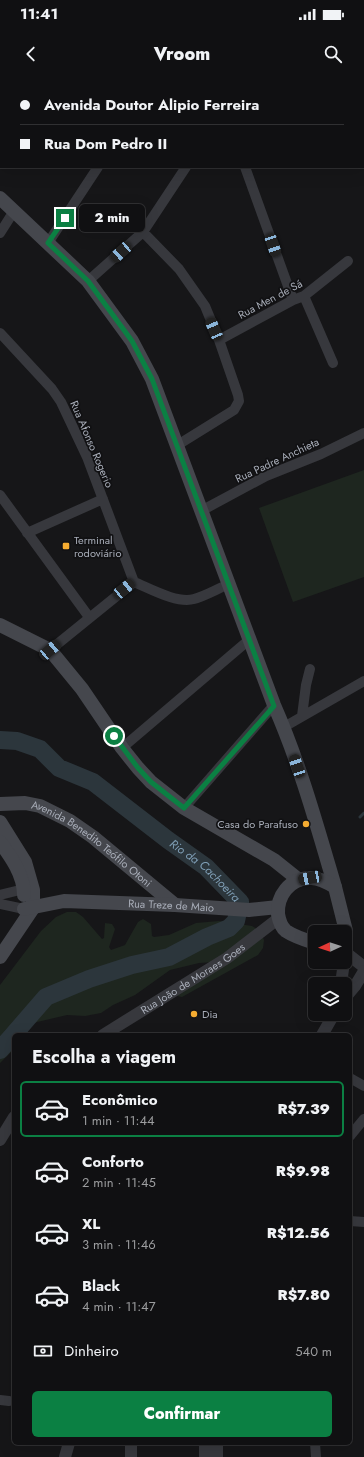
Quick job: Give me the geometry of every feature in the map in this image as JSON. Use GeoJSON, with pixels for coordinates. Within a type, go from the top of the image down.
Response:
{"type":"FeatureCollection","features":[{"type":"Feature","properties":{"kind":"main road"},"geometry":{"type":"LineString","coordinates":[[0,198],[88,281],[132,341],[152,379],[274,706],[284,727],[310,805],[335,887],[345,925]]}},
{"type":"Feature","properties":{"kind":"main road"},"geometry":{"type":"LineString","coordinates":[[0,625],[50,650],[82,689],[122,748],[151,782],[184,808],[274,860],[298,880]]}},
{"type":"Feature","properties":{"kind":"main road","name":"Avenida Benedito Teófilo Otoni"},"geometry":{"type":"LineString","coordinates":[[0,804],[25,803],[40,806],[70,822],[93,836],[174,905]]}},
{"type":"Feature","properties":{"kind":"main road"},"geometry":{"type":"LineString","coordinates":[[0,822],[26,862],[28,890],[28,911],[0,957]]}},
{"type":"Feature","properties":{"kind":"main road"},"geometry":{"type":"LineString","coordinates":[[0,842],[13,860],[28,890]]}},
{"type":"Feature","properties":{"kind":"main road"},"geometry":{"type":"LineString","coordinates":[[308,941],[286,930],[282,925],[278,912],[281,896],[288,886],[298,880],[310,878],[321,879],[335,887]]}},
{"type":"Feature","properties":{"kind":"main road","name":"Rua Treze de Maio"},"geometry":{"type":"LineString","coordinates":[[28,890],[64,901],[174,905],[278,912]]}},
{"type":"Feature","properties":{"kind":"main road","name":"Rua Treze de Maio"},"geometry":{"type":"LineString","coordinates":[[28,911],[64,901]]}},
{"type":"Feature","properties":{"kind":"street"},"geometry":{"type":"LineString","coordinates":[[48,243],[97,168]]}},
{"type":"Feature","properties":{"kind":"street"},"geometry":{"type":"LineString","coordinates":[[88,281],[143,232],[185,168]]}},
{"type":"Feature","properties":{"kind":"street"},"geometry":{"type":"LineString","coordinates":[[245,168],[293,300]]}},
{"type":"Feature","properties":{"kind":"street"},"geometry":{"type":"LineString","coordinates":[[0,233],[14,211]]}},
{"type":"Feature","properties":{"kind":"street"},"geometry":{"type":"LineString","coordinates":[[143,232],[179,270],[205,306],[237,388],[239,401],[234,410],[176,446]]}},
{"type":"Feature","properties":{"kind":"street","name":"Rua Men de Sá"},"geometry":{"type":"LineString","coordinates":[[219,340],[293,300],[304,296],[348,261]]}},
{"type":"Feature","properties":{"kind":"street"},"geometry":{"type":"LineString","coordinates":[[304,296],[333,363]]}},
{"type":"Feature","properties":{"kind":"street","name":"Rua Afonso Rogerio"},"geometry":{"type":"LineString","coordinates":[[0,333],[52,389],[61,402],[87,457],[134,582]]}},
{"type":"Feature","properties":{"kind":"street","name":"Rua Padre Anchieta"},"geometry":{"type":"LineString","coordinates":[[201,512],[266,476],[321,454],[364,433]]}},
{"type":"Feature","properties":{"kind":"street"},"geometry":{"type":"LineString","coordinates":[[0,495],[89,617]]}},
{"type":"Feature","properties":{"kind":"street"},"geometry":{"type":"LineString","coordinates":[[27,533],[103,499]]}},
{"type":"Feature","properties":{"kind":"street"},"geometry":{"type":"LineString","coordinates":[[50,650],[134,582],[169,596],[186,600],[194,599],[229,584]]}},
{"type":"Feature","properties":{"kind":"street"},"geometry":{"type":"LineString","coordinates":[[122,748],[250,639]]}},
{"type":"Feature","properties":{"kind":"street"},"geometry":{"type":"LineString","coordinates":[[302,716],[310,668]]}},
{"type":"Feature","properties":{"kind":"street"},"geometry":{"type":"LineString","coordinates":[[284,727],[364,682]]}},
{"type":"Feature","properties":{"kind":"street"},"geometry":{"type":"LineString","coordinates":[[184,808],[274,706]]}},
{"type":"Feature","properties":{"kind":"street"},"geometry":{"type":"LineString","coordinates":[[0,895],[28,890]]}},
{"type":"Feature","properties":{"kind":"street"},"geometry":{"type":"LineString","coordinates":[[0,904],[28,911]]}},
{"type":"Feature","properties":{"kind":"street","name":"Rua João de Moraes Goes"},"geometry":{"type":"LineString","coordinates":[[106,1033],[227,958],[278,912]]}},
{"type":"Feature","properties":{"kind":"street"},"geometry":{"type":"LineString","coordinates":[[352,958],[364,967]]}},
{"type":"Feature","properties":{"kind":"street"},"geometry":{"type":"LineString","coordinates":[[352,990],[364,971]]}},
{"type":"Feature","properties":{"kind":"street"},"geometry":{"type":"LineString","coordinates":[[323,1033],[330,1021]]}},
{"type":"Feature","properties":{"kind":"street"},"geometry":{"type":"LineString","coordinates":[[352,1079],[364,1086]]}},
{"type":"Feature","properties":{"kind":"street"},"geometry":{"type":"LineString","coordinates":[[352,1134],[364,1119]]}},
{"type":"Feature","properties":{"kind":"street"},"geometry":{"type":"LineString","coordinates":[[0,1140],[12,1120]]}},
{"type":"Feature","properties":{"kind":"street"},"geometry":{"type":"LineString","coordinates":[[352,1220],[364,1222]]}},
{"type":"Feature","properties":{"kind":"street"},"geometry":{"type":"LineString","coordinates":[[65,1457],[68,1445]]}},
{"type":"Feature","properties":{"kind":"street"},"geometry":{"type":"LineString","coordinates":[[131,1445],[131,1457]]}},
{"type":"Feature","properties":{"kind":"street"},"geometry":{"type":"LineString","coordinates":[[204,1445],[205,1457]]}},
{"type":"Feature","properties":{"kind":"street"},"geometry":{"type":"LineString","coordinates":[[217,1445],[217,1457]]}},
{"type":"Feature","properties":{"kind":"street"},"geometry":{"type":"LineString","coordinates":[[316,1445],[316,1457]]}},
{"type":"Feature","properties":{"kind":"shaded area"},"geometry":{"type":"Polygon","coordinates":[[[364,470],[364,577],[293,602],[259,508],[364,470]]]}},
{"type":"Feature","properties":{"kind":"shaded area"},"geometry":{"type":"Polygon","coordinates":[[[67,912],[76,912],[83,917],[102,939],[104,938],[105,923],[112,924],[115,929],[109,947],[111,950],[125,945],[138,922],[143,919],[151,924],[152,936],[154,937],[169,935],[196,923],[219,921],[252,926],[260,931],[264,940],[263,948],[258,955],[182,997],[177,996],[215,962],[199,963],[170,970],[135,995],[113,1005],[101,1013],[85,1016],[67,1015],[33,1023],[26,1033],[12,1033],[12,1051],[0,1063],[0,985],[41,931],[56,917],[67,912]]]}},
{"type":"Feature","properties":{"kind":"waterway","name":"Rio da Cachoeira"},"geometry":{"type":"LineString","coordinates":[[0,740],[17,741],[40,749],[59,768],[93,782],[168,840],[206,867],[240,902],[236,921],[229,928],[207,937],[169,957],[132,965],[89,979],[46,997],[15,1033]]}},
{"type":"Feature","properties":{"kind":"waterway"},"geometry":{"type":"LineString","coordinates":[[360,817],[364,813]]}},
{"type":"Feature","properties":{"kind":"waterway","name":"Rio da Cachoeira"},"geometry":{"type":"LineString","coordinates":[[0,1050],[12,1036]]}},
{"type":"Feature","properties":{"kind":"place","name":"Terminal rodoviário"},"geometry":{"type":"Point","coordinates":[66,546]}},
{"type":"Feature","properties":{"kind":"place","name":"Casa do Parafuso"},"geometry":{"type":"Point","coordinates":[306,824]}},
{"type":"Feature","properties":{"kind":"place","name":"Dia"},"geometry":{"type":"Point","coordinates":[194,1014]}},
{"type":"Feature","properties":{"kind":"route"},"geometry":{"type":"LineString","coordinates":[[65,218],[48,243],[88,281],[111,311],[132,341],[152,379],[274,706],[184,808],[151,782],[138,768],[114,736]]}}]}
